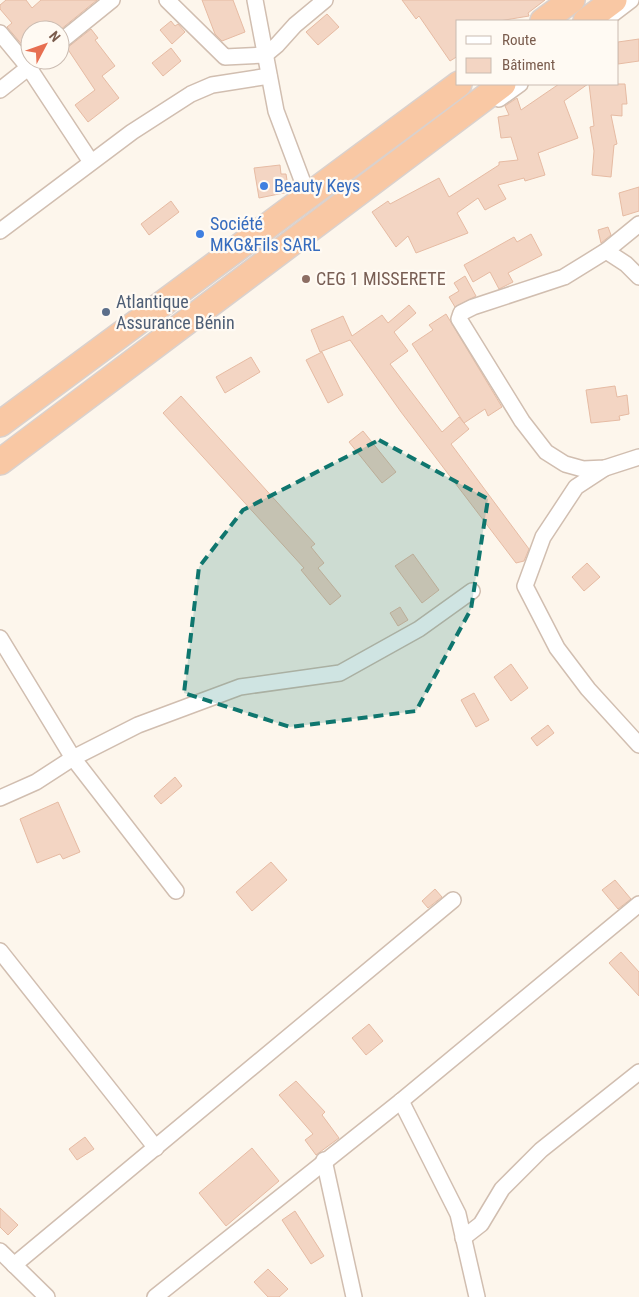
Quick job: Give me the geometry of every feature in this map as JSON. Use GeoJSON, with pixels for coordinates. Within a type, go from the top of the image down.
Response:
{"type":"FeatureCollection","features":[{"type":"Feature","properties":{"kind":"highway"},"geometry":{"type":"LineString","coordinates":[[544,20],[572,0]]}},
{"type":"Feature","properties":{"kind":"highway"},"geometry":{"type":"LineString","coordinates":[[587,20],[614,0]]}},
{"type":"Feature","properties":{"kind":"highway"},"geometry":{"type":"LineString","coordinates":[[0,424],[458,85]]}},
{"type":"Feature","properties":{"kind":"highway"},"geometry":{"type":"LineString","coordinates":[[0,462],[502,85]]}},
{"type":"Feature","properties":{"kind":"street"},"geometry":{"type":"LineString","coordinates":[[70,34],[112,0]]}},
{"type":"Feature","properties":{"kind":"street"},"geometry":{"type":"LineString","coordinates":[[167,0],[225,57],[265,55],[278,46],[295,25],[325,0]]}},
{"type":"Feature","properties":{"kind":"street"},"geometry":{"type":"LineString","coordinates":[[254,0],[276,111],[308,196]]}},
{"type":"Feature","properties":{"kind":"street"},"geometry":{"type":"LineString","coordinates":[[604,20],[631,0]]}},
{"type":"Feature","properties":{"kind":"street"},"geometry":{"type":"LineString","coordinates":[[0,34],[20,52]]}},
{"type":"Feature","properties":{"kind":"street"},"geometry":{"type":"LineString","coordinates":[[0,90],[26,70]]}},
{"type":"Feature","properties":{"kind":"street"},"geometry":{"type":"LineString","coordinates":[[37,70],[91,162]]}},
{"type":"Feature","properties":{"kind":"street"},"geometry":{"type":"LineString","coordinates":[[0,231],[132,132],[191,94],[212,85],[269,76]]}},
{"type":"Feature","properties":{"kind":"street"},"geometry":{"type":"LineString","coordinates":[[0,474],[519,85]]}},
{"type":"Feature","properties":{"kind":"street"},"geometry":{"type":"LineString","coordinates":[[605,468],[583,469],[565,464],[546,452],[522,421],[459,319],[461,313],[473,307],[564,277],[606,251],[639,224]]}},
{"type":"Feature","properties":{"kind":"street"},"geometry":{"type":"LineString","coordinates":[[606,251],[626,264],[639,276]]}},
{"type":"Feature","properties":{"kind":"street"},"geometry":{"type":"LineString","coordinates":[[639,457],[605,468],[576,487],[543,537],[525,586],[557,648],[588,689],[639,745]]}},
{"type":"Feature","properties":{"kind":"street"},"geometry":{"type":"LineString","coordinates":[[0,798],[36,782],[72,758],[138,725],[240,687],[340,673],[420,629],[472,591]]}},
{"type":"Feature","properties":{"kind":"street"},"geometry":{"type":"LineString","coordinates":[[0,638],[72,758],[176,890]]}},
{"type":"Feature","properties":{"kind":"street"},"geometry":{"type":"LineString","coordinates":[[14,1266],[452,900]]}},
{"type":"Feature","properties":{"kind":"street"},"geometry":{"type":"LineString","coordinates":[[155,1297],[324,1160],[401,1101],[639,904]]}},
{"type":"Feature","properties":{"kind":"street"},"geometry":{"type":"LineString","coordinates":[[0,951],[156,1148]]}},
{"type":"Feature","properties":{"kind":"street"},"geometry":{"type":"LineString","coordinates":[[463,1238],[481,1224],[502,1189],[541,1150],[639,1072]]}},
{"type":"Feature","properties":{"kind":"street"},"geometry":{"type":"LineString","coordinates":[[401,1101],[458,1214],[477,1297]]}},
{"type":"Feature","properties":{"kind":"street"},"geometry":{"type":"LineString","coordinates":[[324,1160],[354,1297]]}},
{"type":"Feature","properties":{"kind":"street"},"geometry":{"type":"LineString","coordinates":[[0,1251],[47,1297]]}},
{"type":"Feature","properties":{"kind":"highlighted area"},"geometry":{"type":"Polygon","coordinates":[[[379,440],[488,499],[471,609],[416,711],[290,727],[184,693],[199,567],[243,510],[379,440]]]}},
{"type":"Feature","properties":{"kind":"building"},"geometry":{"type":"Polygon","coordinates":[[[6,0],[26,0],[32,8],[41,0],[97,0],[70,22],[70,20],[20,20],[20,42],[7,27],[12,23],[0,9],[0,5],[6,0]]]}},
{"type":"Feature","properties":{"kind":"building"},"geometry":{"type":"Polygon","coordinates":[[[202,0],[233,0],[245,32],[222,41],[215,34],[202,0]]]}},
{"type":"Feature","properties":{"kind":"building"},"geometry":{"type":"Polygon","coordinates":[[[402,0],[545,0],[528,13],[529,16],[505,20],[456,20],[456,57],[450,61],[419,16],[416,19],[402,0]]]}},
{"type":"Feature","properties":{"kind":"building"},"geometry":{"type":"Polygon","coordinates":[[[327,14],[339,27],[318,45],[306,32],[327,14]]]}},
{"type":"Feature","properties":{"kind":"building"},"geometry":{"type":"Polygon","coordinates":[[[171,21],[175,26],[178,24],[185,32],[172,44],[160,30],[171,21]]]}},
{"type":"Feature","properties":{"kind":"building"},"geometry":{"type":"Polygon","coordinates":[[[91,29],[98,38],[95,40],[115,66],[102,76],[119,98],[88,122],[75,105],[95,90],[70,52],[70,46],[91,29]]]}},
{"type":"Feature","properties":{"kind":"building"},"geometry":{"type":"Polygon","coordinates":[[[639,39],[639,61],[619,64],[619,42],[639,39]]]}},
{"type":"Feature","properties":{"kind":"building"},"geometry":{"type":"Polygon","coordinates":[[[171,48],[181,61],[163,76],[152,63],[171,48]]]}},
{"type":"Feature","properties":{"kind":"building"},"geometry":{"type":"Polygon","coordinates":[[[625,84],[627,104],[622,104],[622,116],[611,115],[617,144],[614,145],[611,177],[592,175],[594,151],[590,127],[594,126],[589,85],[625,84]]]}},
{"type":"Feature","properties":{"kind":"building"},"geometry":{"type":"Polygon","coordinates":[[[558,85],[587,85],[564,101],[578,138],[538,153],[545,175],[525,181],[524,178],[498,185],[506,199],[485,210],[478,198],[457,213],[468,233],[416,253],[408,236],[396,247],[372,212],[388,201],[390,204],[439,178],[449,197],[499,165],[499,162],[518,160],[511,137],[501,138],[498,117],[509,115],[505,106],[517,98],[521,110],[558,85]]]}},
{"type":"Feature","properties":{"kind":"building"},"geometry":{"type":"Polygon","coordinates":[[[280,165],[281,174],[286,174],[289,192],[259,198],[254,168],[280,165]]]}},
{"type":"Feature","properties":{"kind":"building"},"geometry":{"type":"Polygon","coordinates":[[[639,187],[639,211],[623,216],[619,193],[639,187]]]}},
{"type":"Feature","properties":{"kind":"building"},"geometry":{"type":"Polygon","coordinates":[[[171,201],[179,212],[149,235],[141,224],[171,201]]]}},
{"type":"Feature","properties":{"kind":"building"},"geometry":{"type":"Polygon","coordinates":[[[608,227],[611,235],[601,243],[598,230],[608,227]]]}},
{"type":"Feature","properties":{"kind":"building"},"geometry":{"type":"Polygon","coordinates":[[[531,234],[542,255],[508,273],[513,282],[499,289],[490,272],[473,282],[464,265],[514,237],[517,242],[531,234]]]}},
{"type":"Feature","properties":{"kind":"building"},"geometry":{"type":"Polygon","coordinates":[[[465,276],[476,296],[455,307],[449,297],[459,291],[454,283],[465,276]]]}},
{"type":"Feature","properties":{"kind":"building"},"geometry":{"type":"Polygon","coordinates":[[[409,305],[416,313],[394,332],[408,351],[390,364],[442,432],[459,417],[469,429],[451,444],[529,549],[524,561],[516,563],[401,412],[350,340],[320,352],[311,330],[343,316],[352,336],[382,315],[388,323],[409,305]]]}},
{"type":"Feature","properties":{"kind":"building"},"geometry":{"type":"Polygon","coordinates":[[[446,314],[502,407],[488,416],[485,409],[464,423],[412,344],[433,330],[429,325],[446,314]]]}},
{"type":"Feature","properties":{"kind":"building"},"geometry":{"type":"Polygon","coordinates":[[[322,352],[343,395],[328,403],[306,360],[322,352]]]}},
{"type":"Feature","properties":{"kind":"building"},"geometry":{"type":"Polygon","coordinates":[[[251,357],[260,372],[225,393],[216,377],[251,357]]]}},
{"type":"Feature","properties":{"kind":"building"},"geometry":{"type":"Polygon","coordinates":[[[615,386],[617,397],[627,395],[629,414],[619,416],[620,420],[591,423],[586,390],[615,386]]]}},
{"type":"Feature","properties":{"kind":"building"},"geometry":{"type":"Polygon","coordinates":[[[181,396],[315,544],[311,547],[324,563],[318,568],[341,596],[330,605],[301,570],[304,568],[163,413],[181,396]]]}},
{"type":"Feature","properties":{"kind":"building"},"geometry":{"type":"Polygon","coordinates":[[[363,431],[396,472],[382,483],[349,442],[363,431]]]}},
{"type":"Feature","properties":{"kind":"building"},"geometry":{"type":"Polygon","coordinates":[[[413,554],[439,590],[422,603],[395,566],[413,554]]]}},
{"type":"Feature","properties":{"kind":"building"},"geometry":{"type":"Polygon","coordinates":[[[587,563],[600,577],[584,591],[572,577],[587,563]]]}},
{"type":"Feature","properties":{"kind":"building"},"geometry":{"type":"Polygon","coordinates":[[[400,607],[408,620],[398,626],[390,613],[400,607]]]}},
{"type":"Feature","properties":{"kind":"building"},"geometry":{"type":"Polygon","coordinates":[[[511,664],[528,688],[511,701],[494,677],[511,664]]]}},
{"type":"Feature","properties":{"kind":"building"},"geometry":{"type":"Polygon","coordinates":[[[474,693],[489,720],[476,727],[461,700],[474,693]]]}},
{"type":"Feature","properties":{"kind":"building"},"geometry":{"type":"Polygon","coordinates":[[[548,725],[554,733],[537,746],[531,738],[548,725]]]}},
{"type":"Feature","properties":{"kind":"building"},"geometry":{"type":"Polygon","coordinates":[[[175,777],[182,786],[161,804],[154,796],[175,777]]]}},
{"type":"Feature","properties":{"kind":"building"},"geometry":{"type":"Polygon","coordinates":[[[58,802],[80,852],[63,859],[60,854],[37,863],[20,819],[58,802]]]}},
{"type":"Feature","properties":{"kind":"building"},"geometry":{"type":"Polygon","coordinates":[[[271,862],[287,880],[252,911],[236,892],[271,862]]]}},
{"type":"Feature","properties":{"kind":"building"},"geometry":{"type":"Polygon","coordinates":[[[615,880],[631,899],[618,909],[602,890],[615,880]]]}},
{"type":"Feature","properties":{"kind":"building"},"geometry":{"type":"Polygon","coordinates":[[[435,889],[442,897],[428,908],[422,901],[435,889]]]}},
{"type":"Feature","properties":{"kind":"building"},"geometry":{"type":"Polygon","coordinates":[[[621,952],[639,972],[639,996],[609,963],[621,952]]]}},
{"type":"Feature","properties":{"kind":"building"},"geometry":{"type":"Polygon","coordinates":[[[369,1024],[383,1041],[366,1055],[352,1038],[369,1024]]]}},
{"type":"Feature","properties":{"kind":"building"},"geometry":{"type":"Polygon","coordinates":[[[296,1081],[325,1112],[322,1115],[339,1138],[316,1155],[305,1140],[313,1134],[279,1095],[296,1081]]]}},
{"type":"Feature","properties":{"kind":"building"},"geometry":{"type":"Polygon","coordinates":[[[85,1137],[94,1149],[77,1160],[69,1149],[85,1137]]]}},
{"type":"Feature","properties":{"kind":"building"},"geometry":{"type":"Polygon","coordinates":[[[252,1148],[279,1181],[226,1226],[199,1193],[252,1148]]]}},
{"type":"Feature","properties":{"kind":"building"},"geometry":{"type":"Polygon","coordinates":[[[0,1208],[18,1225],[8,1235],[0,1227],[0,1208]]]}},
{"type":"Feature","properties":{"kind":"building"},"geometry":{"type":"Polygon","coordinates":[[[295,1211],[324,1256],[311,1264],[282,1220],[295,1211]]]}},
{"type":"Feature","properties":{"kind":"building"},"geometry":{"type":"Polygon","coordinates":[[[268,1269],[288,1289],[279,1297],[268,1297],[254,1282],[268,1269]]]}},
{"type":"Feature","properties":{"kind":"place","name":"Beauty Keys"},"geometry":{"type":"Point","coordinates":[264,186]}},
{"type":"Feature","properties":{"kind":"place","name":"Société MKG&Fils SARL"},"geometry":{"type":"Point","coordinates":[200,234]}},
{"type":"Feature","properties":{"kind":"place","name":"CEG 1 MISSERETE"},"geometry":{"type":"Point","coordinates":[306,279]}},
{"type":"Feature","properties":{"kind":"place","name":"Atlantique Assurance Bénin"},"geometry":{"type":"Point","coordinates":[106,312]}}]}
